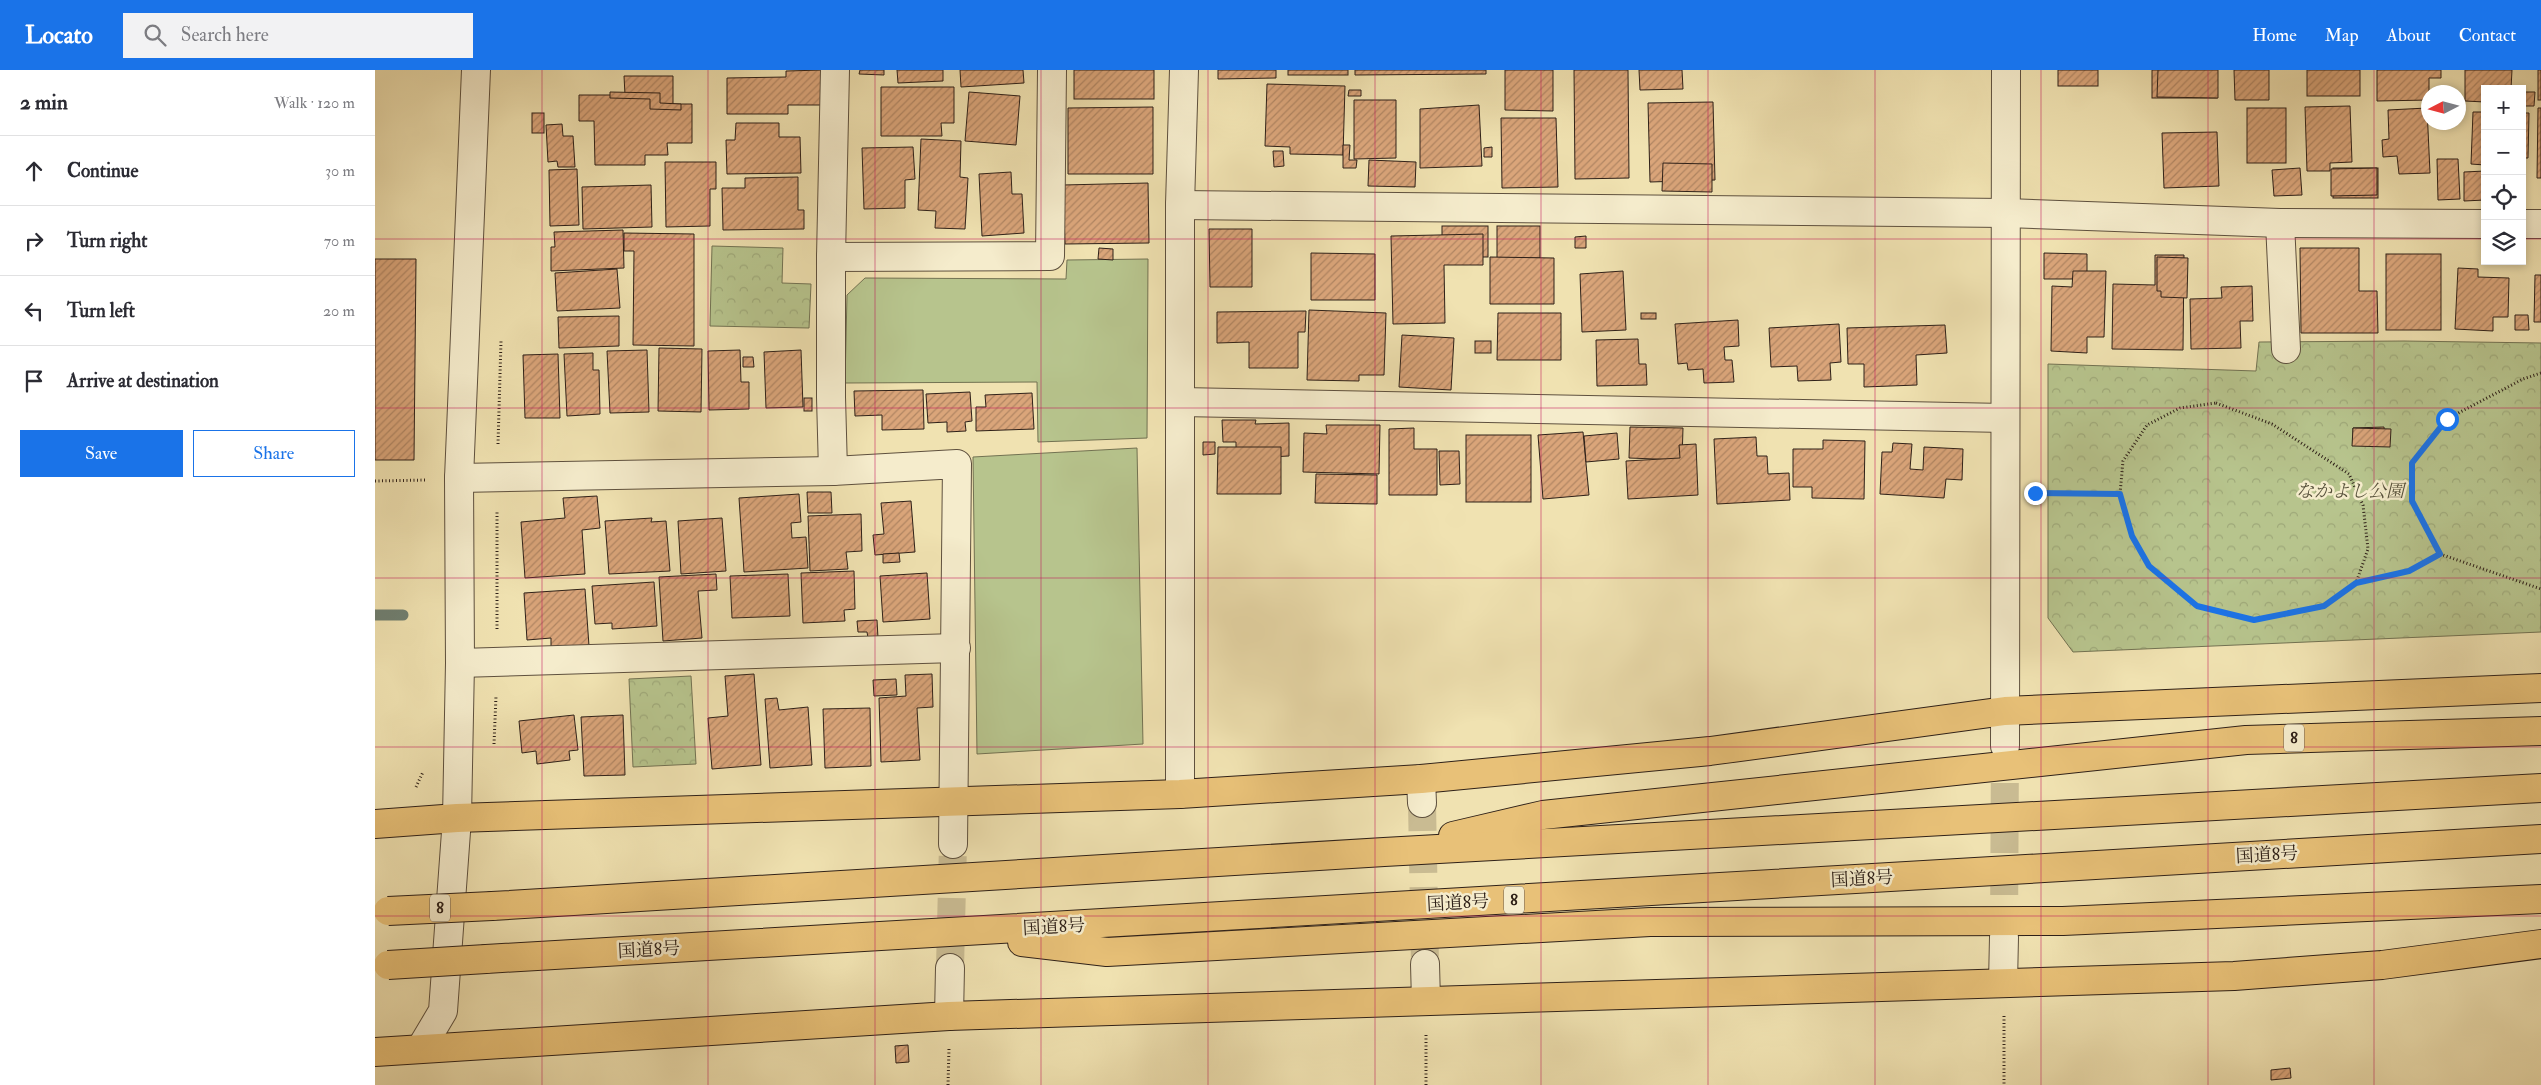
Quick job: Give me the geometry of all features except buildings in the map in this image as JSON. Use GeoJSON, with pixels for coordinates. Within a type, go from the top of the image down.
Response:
{"type":"FeatureCollection","features":[{"type":"Feature","properties":{"kind":"highway"},"geometry":{"type":"LineString","coordinates":[[375,824],[457,818],[1180,794],[1421,791],[2005,711],[2541,688]]}},
{"type":"Feature","properties":{"kind":"highway","name":"8"},"geometry":{"type":"LineString","coordinates":[[1384,852],[1543,815],[2246,740],[2541,731]]}},
{"type":"Feature","properties":{"kind":"highway","name":"8"},"geometry":{"type":"LineString","coordinates":[[382,911],[1384,852],[2541,788]]}},
{"type":"Feature","properties":{"kind":"highway","name":"国道8号"},"geometry":{"type":"LineString","coordinates":[[382,965],[943,934],[2541,839]]}},
{"type":"Feature","properties":{"kind":"highway"},"geometry":{"type":"LineString","coordinates":[[943,934],[1107,952],[1650,922],[2063,920],[2541,899]]}},
{"type":"Feature","properties":{"kind":"highway"},"geometry":{"type":"LineString","coordinates":[[375,1052],[949,1016],[2234,976],[2362,967],[2541,944]]}},
{"type":"Feature","properties":{"kind":"street"},"geometry":{"type":"LineString","coordinates":[[421,1048],[443,1011],[457,818],[460,663],[459,478],[476,70]]}},
{"type":"Feature","properties":{"kind":"street"},"geometry":{"type":"LineString","coordinates":[[833,471],[831,257],[835,70]]}},
{"type":"Feature","properties":{"kind":"street"},"geometry":{"type":"LineString","coordinates":[[831,257],[1050,256],[1052,70]]}},
{"type":"Feature","properties":{"kind":"street"},"geometry":{"type":"LineString","coordinates":[[1180,794],[1180,205],[1184,70]]}},
{"type":"Feature","properties":{"kind":"street"},"geometry":{"type":"LineString","coordinates":[[2005,746],[2007,70]]}},
{"type":"Feature","properties":{"kind":"street"},"geometry":{"type":"LineString","coordinates":[[1180,205],[2006,213],[2280,223],[2481,224]]}},
{"type":"Feature","properties":{"kind":"street"},"geometry":{"type":"LineString","coordinates":[[2280,223],[2285,349]]}},
{"type":"Feature","properties":{"kind":"street"},"geometry":{"type":"LineString","coordinates":[[2526,224],[2541,224]]}},
{"type":"Feature","properties":{"kind":"street"},"geometry":{"type":"LineString","coordinates":[[1181,402],[2005,418]]}},
{"type":"Feature","properties":{"kind":"street"},"geometry":{"type":"LineString","coordinates":[[459,478],[833,471],[957,464],[955,802],[953,844]]}},
{"type":"Feature","properties":{"kind":"street"},"geometry":{"type":"LineString","coordinates":[[460,663],[956,648]]}},
{"type":"Feature","properties":{"kind":"street"},"geometry":{"type":"LineString","coordinates":[[2003,983],[2004,937]]}},
{"type":"Feature","properties":{"kind":"street"},"geometry":{"type":"LineString","coordinates":[[1425,964],[1426,1001]]}},
{"type":"Feature","properties":{"kind":"street"},"geometry":{"type":"LineString","coordinates":[[949,1016],[950,968]]}},
{"type":"Feature","properties":{"kind":"path"},"geometry":{"type":"LineString","coordinates":[[494,745],[497,662],[497,476],[501,338]]}},
{"type":"Feature","properties":{"kind":"path"},"geometry":{"type":"LineString","coordinates":[[2541,373],[2523,379],[2447,419],[2412,463],[2412,501],[2440,554],[2541,589]]}},
{"type":"Feature","properties":{"kind":"path"},"geometry":{"type":"LineString","coordinates":[[2356,583],[2368,549],[2363,504],[2349,474],[2272,424],[2216,402],[2180,408],[2147,425],[2123,461],[2120,494],[2132,536],[2149,566],[2197,606],[2254,620],[2324,606],[2356,583],[2409,571],[2440,554]]}},
{"type":"Feature","properties":{"kind":"path"},"geometry":{"type":"LineString","coordinates":[[375,481],[459,478]]}},
{"type":"Feature","properties":{"kind":"path"},"geometry":{"type":"LineString","coordinates":[[2035,493],[2120,494]]}},
{"type":"Feature","properties":{"kind":"path"},"geometry":{"type":"LineString","coordinates":[[2003,983],[2004,1085]]}},
{"type":"Feature","properties":{"kind":"path"},"geometry":{"type":"LineString","coordinates":[[1426,1001],[1426,1085]]}},
{"type":"Feature","properties":{"kind":"green space"},"geometry":{"type":"Polygon","coordinates":[[[712,246],[783,248],[782,283],[811,284],[809,328],[710,326],[712,246]]]}},
{"type":"Feature","properties":{"kind":"green space"},"geometry":{"type":"Polygon","coordinates":[[[1148,259],[1147,438],[1038,442],[1037,382],[845,383],[847,295],[865,278],[1066,279],[1067,260],[1148,259]]]}},
{"type":"Feature","properties":{"kind":"green space","name":"なかよし公園"},"geometry":{"type":"Polygon","coordinates":[[[2404,341],[2541,343],[2541,632],[2073,652],[2048,618],[2048,364],[2256,371],[2259,342],[2404,341]]]}},
{"type":"Feature","properties":{"kind":"green space"},"geometry":{"type":"Polygon","coordinates":[[[1137,448],[1143,744],[977,754],[973,457],[1137,448]]]}},
{"type":"Feature","properties":{"kind":"green space"},"geometry":{"type":"Polygon","coordinates":[[[691,676],[696,764],[633,767],[629,679],[691,676]]]}},
{"type":"Feature","properties":{"kind":"waterway"},"geometry":{"type":"LineString","coordinates":[[375,615],[403,615]]}},
{"type":"Feature","properties":{"kind":"tunnel"},"geometry":{"type":"LineString","coordinates":[[2004,937],[2005,746]]}},
{"type":"Feature","properties":{"kind":"tunnel"},"geometry":{"type":"LineString","coordinates":[[1422,803],[1425,964]]}},
{"type":"Feature","properties":{"kind":"tunnel"},"geometry":{"type":"LineString","coordinates":[[950,968],[953,844]]}},
{"type":"Feature","properties":{"kind":"route"},"geometry":{"type":"LineString","coordinates":[[2035,493],[2120,494],[2132,536],[2149,566],[2197,606],[2254,620],[2324,606],[2356,583],[2409,571],[2440,554],[2412,501],[2412,463],[2447,419]]}}]}
